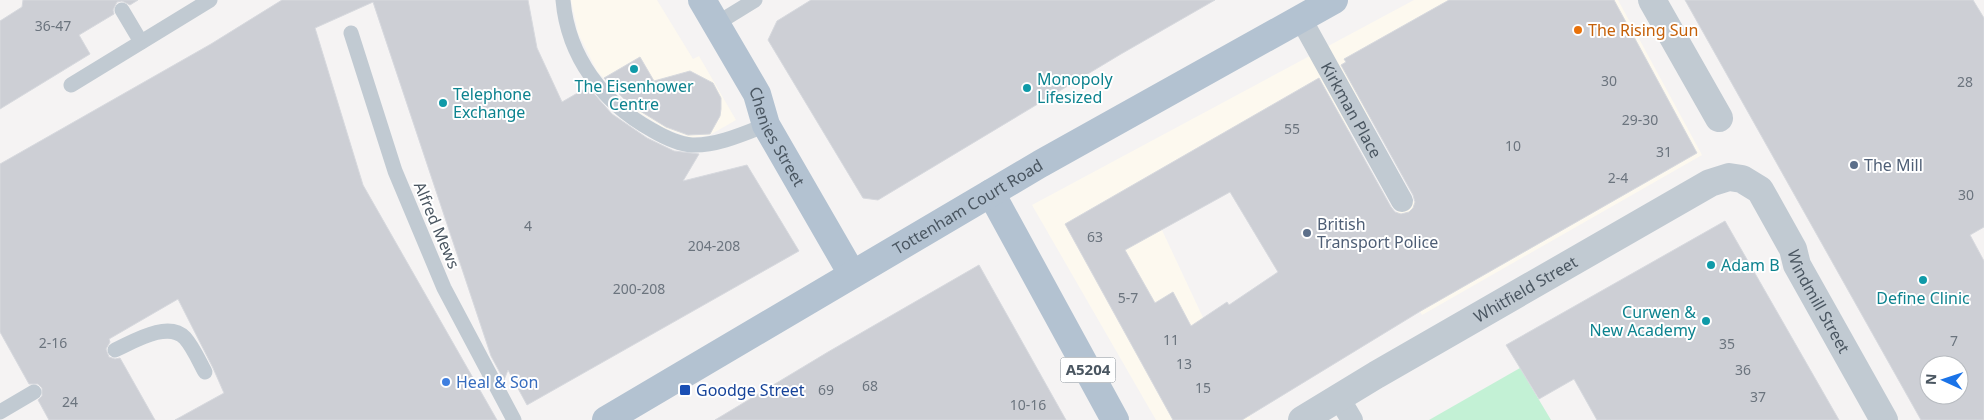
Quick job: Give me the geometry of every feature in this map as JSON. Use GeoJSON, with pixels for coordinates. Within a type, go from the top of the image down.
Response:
{"type":"FeatureCollection","features":[{"type":"Feature","properties":{"kind":"main road","name":"Chenies Street"},"geometry":{"type":"LineString","coordinates":[[702,0],[757,94],[766,125],[852,274]]}},
{"type":"Feature","properties":{"kind":"main road","name":"Tottenham Court Road"},"geometry":{"type":"LineString","coordinates":[[606,420],[991,193],[1334,0]]}},
{"type":"Feature","properties":{"kind":"main road","name":"A5204"},"geometry":{"type":"LineString","coordinates":[[991,193],[1116,420]]}},
{"type":"Feature","properties":{"kind":"street"},"geometry":{"type":"LineString","coordinates":[[1652,0],[1720,118]]}},
{"type":"Feature","properties":{"kind":"street","name":"Kirkman Place"},"geometry":{"type":"LineString","coordinates":[[1301,19],[1402,201]]}},
{"type":"Feature","properties":{"kind":"street","name":"Whitfield Street"},"geometry":{"type":"LineString","coordinates":[[1302,420],[1346,409],[1710,183],[1729,177],[1742,179],[1753,186]]}},
{"type":"Feature","properties":{"kind":"street","name":"Windmill Street"},"geometry":{"type":"LineString","coordinates":[[1753,186],[1760,190],[1793,249],[1797,266],[1884,420]]}},
{"type":"Feature","properties":{"kind":"lane"},"geometry":{"type":"LineString","coordinates":[[71,85],[210,0]]}},
{"type":"Feature","properties":{"kind":"lane"},"geometry":{"type":"LineString","coordinates":[[563,0],[569,35],[578,56],[590,75],[602,91],[621,109],[643,125],[665,137],[692,145],[720,141],[766,125]]}},
{"type":"Feature","properties":{"kind":"lane"},"geometry":{"type":"LineString","coordinates":[[716,24],[755,0]]}},
{"type":"Feature","properties":{"kind":"lane"},"geometry":{"type":"LineString","coordinates":[[122,10],[141,42]]}},
{"type":"Feature","properties":{"kind":"lane","name":"Alfred Mews"},"geometry":{"type":"LineString","coordinates":[[351,33],[395,171],[440,279],[514,420]]}},
{"type":"Feature","properties":{"kind":"lane"},"geometry":{"type":"LineString","coordinates":[[115,350],[151,334],[173,331],[180,333],[186,339],[205,372]]}},
{"type":"Feature","properties":{"kind":"lane"},"geometry":{"type":"LineString","coordinates":[[0,412],[34,392]]}},
{"type":"Feature","properties":{"kind":"shaded area"},"geometry":{"type":"Polygon","coordinates":[[[571,0],[657,0],[693,59],[699,56],[736,120],[710,135],[691,138],[664,128],[640,113],[622,98],[597,71],[578,33],[571,0]]]}},
{"type":"Feature","properties":{"kind":"shaded area"},"geometry":{"type":"Polygon","coordinates":[[[1414,0],[1618,0],[1702,155],[1422,315],[1370,228],[1416,200],[1493,57],[1161,228],[1251,420],[1156,420],[1032,205],[1414,0]]]}},
{"type":"Feature","properties":{"kind":"green space"},"geometry":{"type":"Polygon","coordinates":[[[1520,368],[1551,420],[1429,420],[1520,368]]]}},
{"type":"Feature","properties":{"kind":"building"},"geometry":{"type":"Polygon","coordinates":[[[23,0],[138,0],[130,5],[122,1],[117,2],[113,10],[114,14],[79,35],[90,54],[0,109],[0,21],[22,7],[23,0]]]}},
{"type":"Feature","properties":{"kind":"building"},"geometry":{"type":"Polygon","coordinates":[[[282,0],[528,0],[537,48],[562,102],[588,87],[612,114],[647,138],[674,151],[699,154],[683,181],[747,165],[799,251],[527,405],[508,370],[504,380],[491,356],[373,2],[315,28],[363,185],[497,420],[175,420],[224,393],[178,299],[109,339],[110,342],[106,349],[109,357],[120,358],[155,420],[49,420],[38,400],[42,396],[42,388],[38,384],[29,384],[0,332],[0,164],[211,44],[282,0]]]}},
{"type":"Feature","properties":{"kind":"building"},"geometry":{"type":"Polygon","coordinates":[[[811,0],[1215,0],[1121,54],[878,200],[863,198],[768,40],[777,21],[811,0]]]}},
{"type":"Feature","properties":{"kind":"building"},"geometry":{"type":"Polygon","coordinates":[[[1449,0],[1614,0],[1697,153],[1419,312],[1242,420],[1173,420],[1065,224],[1319,78],[1391,207],[1395,212],[1401,214],[1409,212],[1415,202],[1413,195],[1341,65],[1346,62],[1344,59],[1449,0]],[[1230,192],[1125,250],[1155,303],[1173,292],[1191,326],[1227,302],[1229,305],[1278,272],[1230,192]]]}},
{"type":"Feature","properties":{"kind":"building"},"geometry":{"type":"Polygon","coordinates":[[[1685,0],[1973,0],[1984,18],[1984,227],[1970,235],[1984,261],[1984,420],[1921,420],[1685,0]]]}},
{"type":"Feature","properties":{"kind":"building","name":"The Eisenhower Centre"},"geometry":{"type":"Polygon","coordinates":[[[640,57],[654,81],[690,71],[713,83],[721,98],[721,109],[720,116],[710,134],[688,135],[666,127],[624,99],[604,78],[640,57]]]}},
{"type":"Feature","properties":{"kind":"building"},"geometry":{"type":"Polygon","coordinates":[[[1725,221],[1839,420],[1597,420],[1574,379],[1539,399],[1506,345],[1725,221]]]}},
{"type":"Feature","properties":{"kind":"building"},"geometry":{"type":"Polygon","coordinates":[[[979,265],[1066,420],[715,420],[828,352],[979,265]]]}},
{"type":"Feature","properties":{"kind":"place","name":"The Rising Sun"},"geometry":{"type":"Point","coordinates":[1578,30]}},
{"type":"Feature","properties":{"kind":"place","name":"The Eisenhower Centre"},"geometry":{"type":"Point","coordinates":[634,69]}},
{"type":"Feature","properties":{"kind":"place","name":"Monopoly Lifesized"},"geometry":{"type":"Point","coordinates":[1027,88]}},
{"type":"Feature","properties":{"kind":"place","name":"Telephone Exchange"},"geometry":{"type":"Point","coordinates":[443,103]}},
{"type":"Feature","properties":{"kind":"place","name":"The Mill"},"geometry":{"type":"Point","coordinates":[1854,165]}},
{"type":"Feature","properties":{"kind":"place","name":"British Transport Police"},"geometry":{"type":"Point","coordinates":[1307,233]}},
{"type":"Feature","properties":{"kind":"place","name":"Adam B"},"geometry":{"type":"Point","coordinates":[1711,265]}},
{"type":"Feature","properties":{"kind":"place","name":"Define Clinic"},"geometry":{"type":"Point","coordinates":[1923,280]}},
{"type":"Feature","properties":{"kind":"place","name":"Curwen & New Academy"},"geometry":{"type":"Point","coordinates":[1706,321]}},
{"type":"Feature","properties":{"kind":"place","name":"Heal & Son"},"geometry":{"type":"Point","coordinates":[446,382]}},
{"type":"Feature","properties":{"kind":"place","name":"Goodge Street"},"geometry":{"type":"Point","coordinates":[685,390]}}]}
